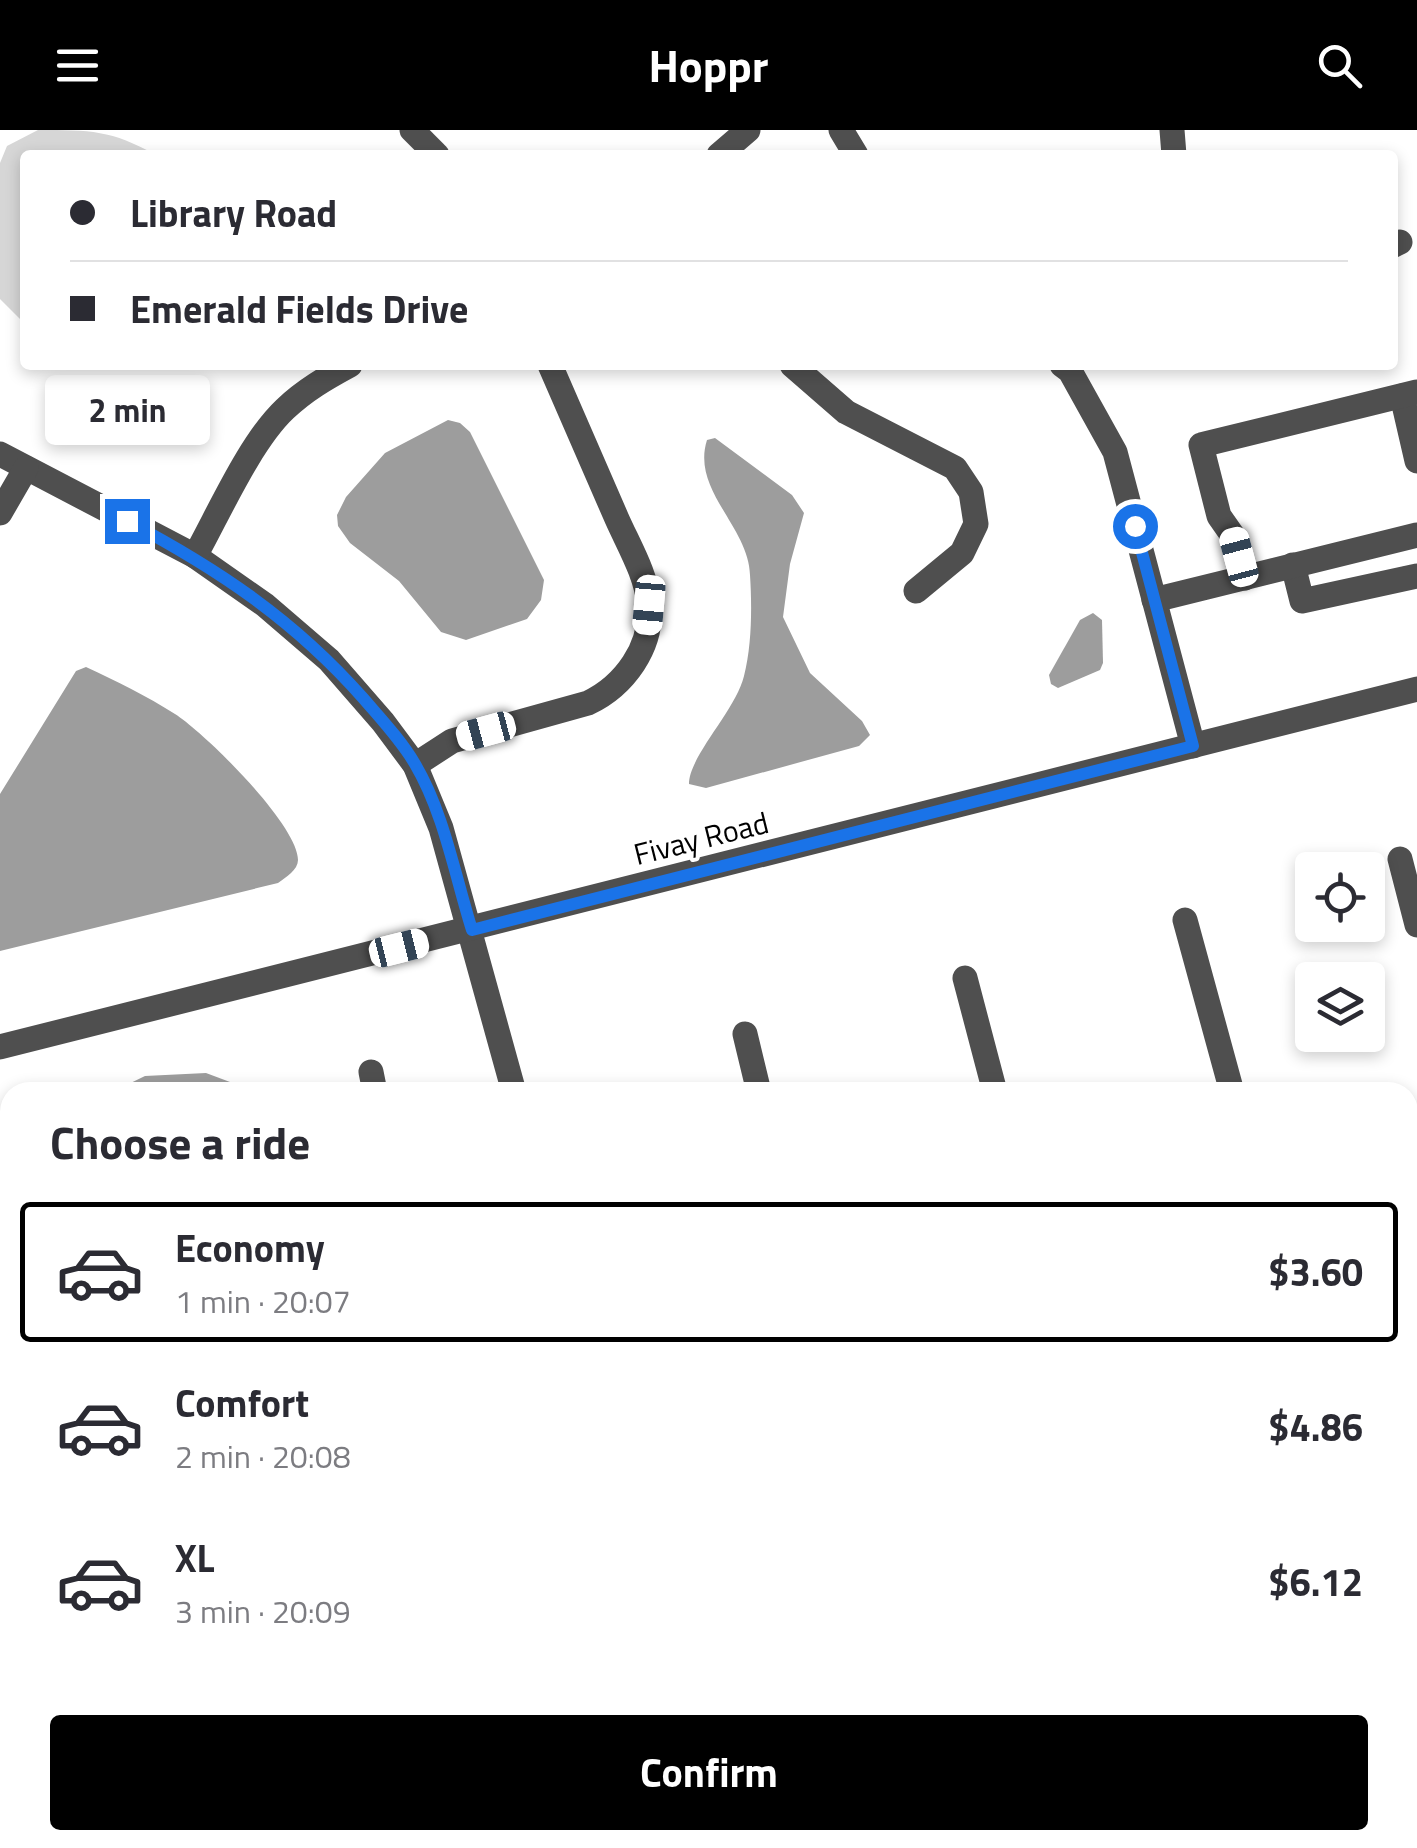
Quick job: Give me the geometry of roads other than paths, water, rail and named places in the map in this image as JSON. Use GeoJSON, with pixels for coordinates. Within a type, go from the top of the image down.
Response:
{"type":"FeatureCollection","features":[{"type":"Feature","properties":{"kind":"street"},"geometry":{"type":"LineString","coordinates":[[412,130],[432,150]]}},
{"type":"Feature","properties":{"kind":"street"},"geometry":{"type":"LineString","coordinates":[[725,150],[748,130]]}},
{"type":"Feature","properties":{"kind":"street"},"geometry":{"type":"LineString","coordinates":[[195,556],[261,439],[282,412],[316,383],[341,370]]}},
{"type":"Feature","properties":{"kind":"street"},"geometry":{"type":"LineString","coordinates":[[416,765],[452,740],[609,694],[630,670],[646,638],[649,605],[639,569],[552,370]]}},
{"type":"Feature","properties":{"kind":"street"},"geometry":{"type":"LineString","coordinates":[[798,370],[846,412],[955,468],[971,492],[976,524],[962,553],[916,590]]}},
{"type":"Feature","properties":{"kind":"street"},"geometry":{"type":"LineString","coordinates":[[1071,370],[1115,452],[1193,746]]}},
{"type":"Feature","properties":{"kind":"street"},"geometry":{"type":"LineString","coordinates":[[1244,578],[1233,536],[1219,516],[1201,445],[1410,394],[1417,461]]}},
{"type":"Feature","properties":{"kind":"street"},"geometry":{"type":"LineString","coordinates":[[0,454],[195,556],[265,605],[329,660],[384,722],[416,765],[442,828],[511,1082]]}},
{"type":"Feature","properties":{"kind":"street"},"geometry":{"type":"LineString","coordinates":[[0,514],[26,468]]}},
{"type":"Feature","properties":{"kind":"street"},"geometry":{"type":"LineString","coordinates":[[1154,600],[1417,535]]}},
{"type":"Feature","properties":{"kind":"street"},"geometry":{"type":"LineString","coordinates":[[1294,566],[1302,602],[1417,576]]}},
{"type":"Feature","properties":{"kind":"street","name":"Fivay Road"},"geometry":{"type":"LineString","coordinates":[[0,1047],[1417,690]]}},
{"type":"Feature","properties":{"kind":"street"},"geometry":{"type":"LineString","coordinates":[[1400,859],[1417,925]]}},
{"type":"Feature","properties":{"kind":"street"},"geometry":{"type":"LineString","coordinates":[[1186,920],[1229,1082]]}},
{"type":"Feature","properties":{"kind":"street"},"geometry":{"type":"LineString","coordinates":[[966,978],[992,1082]]}},
{"type":"Feature","properties":{"kind":"street"},"geometry":{"type":"LineString","coordinates":[[744,1034],[756,1082]]}}]}
